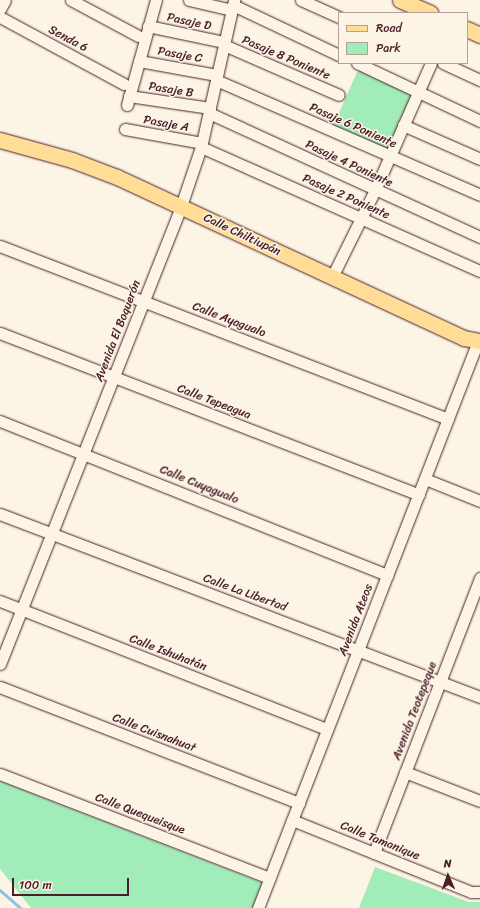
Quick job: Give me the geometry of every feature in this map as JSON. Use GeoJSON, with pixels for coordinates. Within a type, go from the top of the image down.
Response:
{"type":"FeatureCollection","features":[{"type":"Feature","properties":{"kind":"main road"},"geometry":{"type":"LineString","coordinates":[[400,0],[428,12]]}},
{"type":"Feature","properties":{"kind":"main road"},"geometry":{"type":"LineString","coordinates":[[468,29],[480,35]]}},
{"type":"Feature","properties":{"kind":"main road","name":"Calle Chiltiupán"},"geometry":{"type":"LineString","coordinates":[[0,140],[72,160],[181,206],[464,338],[479,341]]}},
{"type":"Feature","properties":{"kind":"street"},"geometry":{"type":"LineString","coordinates":[[71,0],[138,36]]}},
{"type":"Feature","properties":{"kind":"street"},"geometry":{"type":"LineString","coordinates":[[139,61],[156,0]]}},
{"type":"Feature","properties":{"kind":"street"},"geometry":{"type":"LineString","coordinates":[[189,0],[233,5],[338,55]]}},
{"type":"Feature","properties":{"kind":"street"},"geometry":{"type":"LineString","coordinates":[[301,0],[338,17]]}},
{"type":"Feature","properties":{"kind":"street","name":"Avenida El Boquerón"},"geometry":{"type":"LineString","coordinates":[[0,664],[181,206],[201,145],[233,5]]}},
{"type":"Feature","properties":{"kind":"street","name":"Senda 6"},"geometry":{"type":"LineString","coordinates":[[1,8],[124,84]]}},
{"type":"Feature","properties":{"kind":"street","name":"Pasaje D"},"geometry":{"type":"LineString","coordinates":[[148,26],[224,44]]}},
{"type":"Feature","properties":{"kind":"street","name":"Pasaje 8 Poniente"},"geometry":{"type":"LineString","coordinates":[[224,44],[339,95]]}},
{"type":"Feature","properties":{"kind":"street","name":"Pasaje C"},"geometry":{"type":"LineString","coordinates":[[139,61],[217,77]]}},
{"type":"Feature","properties":{"kind":"street","name":"Pasaje B"},"geometry":{"type":"LineString","coordinates":[[139,61],[128,100],[209,111]]}},
{"type":"Feature","properties":{"kind":"street"},"geometry":{"type":"LineString","coordinates":[[359,64],[480,121]]}},
{"type":"Feature","properties":{"kind":"street"},"geometry":{"type":"LineString","coordinates":[[332,277],[375,190],[431,64]]}},
{"type":"Feature","properties":{"kind":"street"},"geometry":{"type":"LineString","coordinates":[[445,64],[480,80]]}},
{"type":"Feature","properties":{"kind":"street","name":"Pasaje 6 Poniente"},"geometry":{"type":"LineString","coordinates":[[217,77],[390,156],[480,195]]}},
{"type":"Feature","properties":{"kind":"street","name":"Pasaje 4 Poniente"},"geometry":{"type":"LineString","coordinates":[[209,111],[375,190],[480,237]]}},
{"type":"Feature","properties":{"kind":"street"},"geometry":{"type":"LineString","coordinates":[[403,125],[480,159]]}},
{"type":"Feature","properties":{"kind":"street","name":"Pasaje A"},"geometry":{"type":"LineString","coordinates":[[125,130],[201,145]]}},
{"type":"Feature","properties":{"kind":"street","name":"Pasaje 2 Poniente"},"geometry":{"type":"LineString","coordinates":[[201,145],[480,271]]}},
{"type":"Feature","properties":{"kind":"street","name":"Calle Ayagualo"},"geometry":{"type":"LineString","coordinates":[[0,246],[144,300],[448,419]]}},
{"type":"Feature","properties":{"kind":"street","name":"Calle Tepeagua"},"geometry":{"type":"LineString","coordinates":[[0,333],[113,378],[419,494]]}},
{"type":"Feature","properties":{"kind":"street","name":"Avenida Ateos"},"geometry":{"type":"LineString","coordinates":[[258,908],[479,341]]}},
{"type":"Feature","properties":{"kind":"street","name":"Calle Cuyagualo"},"geometry":{"type":"LineString","coordinates":[[0,421],[84,453],[387,575]]}},
{"type":"Feature","properties":{"kind":"street"},"geometry":{"type":"LineString","coordinates":[[425,479],[480,501]]}},
{"type":"Feature","properties":{"kind":"street","name":"Calle La Libertad"},"geometry":{"type":"LineString","coordinates":[[0,514],[52,535],[359,649],[480,697]]}},
{"type":"Feature","properties":{"kind":"street","name":"Avenida Teotepeque"},"geometry":{"type":"LineString","coordinates":[[374,853],[441,681],[478,592],[480,578]]}},
{"type":"Feature","properties":{"kind":"street","name":"Calle Ishuhatán"},"geometry":{"type":"LineString","coordinates":[[0,601],[327,730]]}},
{"type":"Feature","properties":{"kind":"street","name":"Calle Cuisnahuat"},"geometry":{"type":"LineString","coordinates":[[0,687],[299,803]]}},
{"type":"Feature","properties":{"kind":"street"},"geometry":{"type":"LineString","coordinates":[[406,772],[480,801]]}},
{"type":"Feature","properties":{"kind":"street","name":"Calle Quequeisque"},"geometry":{"type":"LineString","coordinates":[[0,774],[270,878]]}},
{"type":"Feature","properties":{"kind":"street","name":"Calle Tamanique"},"geometry":{"type":"LineString","coordinates":[[292,820],[471,892],[480,892]]}},
{"type":"Feature","properties":{"kind":"green space"},"geometry":{"type":"Polygon","coordinates":[[[358,70],[413,94],[388,150],[333,126],[358,70]]]}},
{"type":"Feature","properties":{"kind":"green space"},"geometry":{"type":"Polygon","coordinates":[[[0,781],[263,883],[253,908],[31,908],[0,869],[0,781]]]}},
{"type":"Feature","properties":{"kind":"green space"},"geometry":{"type":"Polygon","coordinates":[[[375,867],[469,902],[480,902],[480,908],[359,908],[375,867]]]}},
{"type":"Feature","properties":{"kind":"waterway"},"geometry":{"type":"LineString","coordinates":[[0,890],[21,908]]}}]}
